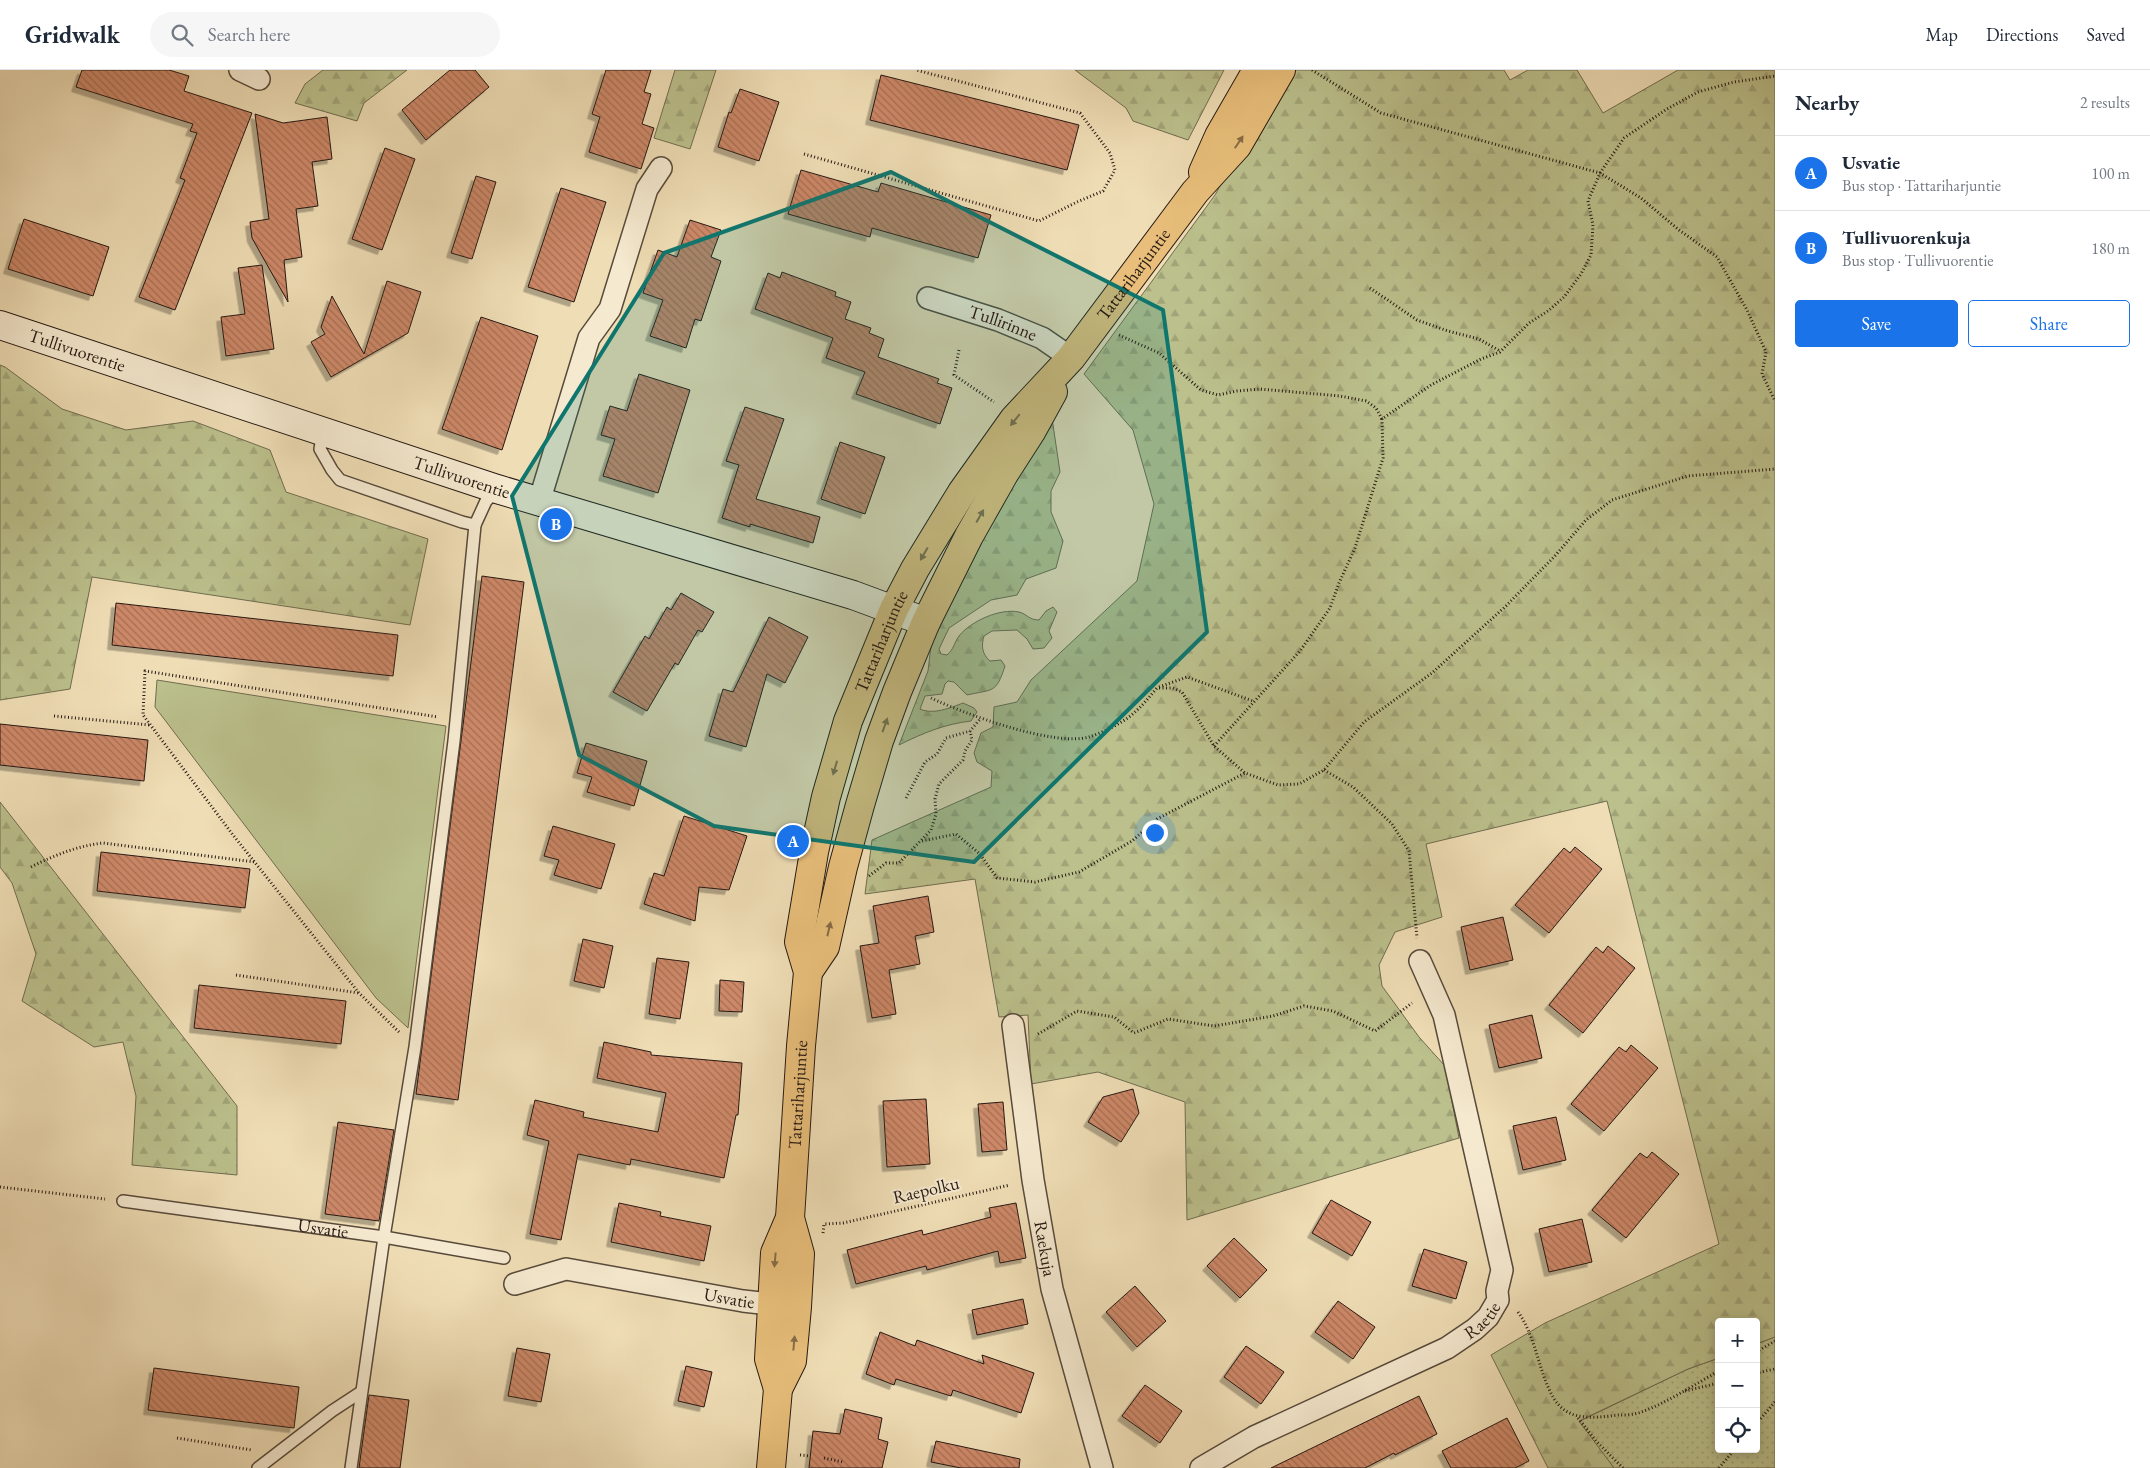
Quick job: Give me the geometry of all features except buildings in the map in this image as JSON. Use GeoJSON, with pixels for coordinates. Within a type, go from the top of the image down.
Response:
{"type":"FeatureCollection","features":[{"type":"Feature","properties":{"kind":"main road","name":"Tattariharjuntie"},"geometry":{"type":"LineString","coordinates":[[1195,192],[1219,136],[1256,70]]}},
{"type":"Feature","properties":{"kind":"main road","name":"Tattariharjuntie"},"geometry":{"type":"LineString","coordinates":[[771,1468],[778,1389],[792,1361],[785,1306],[800,1254],[790,1218],[800,1056],[808,972],[799,942],[812,860],[826,797],[848,721],[894,609],[915,569],[962,492],[1014,419],[1072,358],[1195,192],[1237,146],[1281,70]]}},
{"type":"Feature","properties":{"kind":"main road","name":"Tullivuorentie"},"geometry":{"type":"LineString","coordinates":[[0,325],[497,489],[894,609],[926,622]]}},
{"type":"Feature","properties":{"kind":"main road","name":"Tattariharjuntie"},"geometry":{"type":"LineString","coordinates":[[808,972],[825,947],[843,867],[879,741],[896,692],[926,622],[969,536],[1004,474],[1032,432],[1072,358]]}},
{"type":"Feature","properties":{"kind":"street"},"geometry":{"type":"LineString","coordinates":[[240,70],[259,79]]}},
{"type":"Feature","properties":{"kind":"street"},"geometry":{"type":"LineString","coordinates":[[539,502],[589,338],[610,309],[647,189],[661,168]]}},
{"type":"Feature","properties":{"kind":"street","name":"Tullirinne"},"geometry":{"type":"LineString","coordinates":[[928,298],[998,320],[1042,338],[1072,358]]}},
{"type":"Feature","properties":{"kind":"street","name":"Raetie"},"geometry":{"type":"LineString","coordinates":[[1201,1468],[1254,1437],[1447,1348],[1475,1329],[1488,1317],[1498,1300],[1497,1291],[1502,1270],[1444,1015],[1420,961]]}},
{"type":"Feature","properties":{"kind":"street","name":"Raekuja"},"geometry":{"type":"LineString","coordinates":[[1015,1035],[1032,1180],[1052,1289],[1102,1468]]}},
{"type":"Feature","properties":{"kind":"street","name":"Usvatie"},"geometry":{"type":"LineString","coordinates":[[515,1284],[566,1269],[743,1301],[785,1306]]}},
{"type":"Feature","properties":{"kind":"lane"},"geometry":{"type":"LineString","coordinates":[[324,431],[320,450],[340,480],[475,525]]}},
{"type":"Feature","properties":{"kind":"lane"},"geometry":{"type":"LineString","coordinates":[[351,1468],[384,1238],[415,1048],[456,719],[475,525],[486,501],[497,489]]}},
{"type":"Feature","properties":{"kind":"lane","name":"Usvatie"},"geometry":{"type":"LineString","coordinates":[[123,1201],[384,1238],[504,1258]]}},
{"type":"Feature","properties":{"kind":"lane"},"geometry":{"type":"LineString","coordinates":[[258,1468],[332,1411],[361,1392]]}},
{"type":"Feature","properties":{"kind":"path"},"geometry":{"type":"LineString","coordinates":[[804,154],[1039,221],[1103,191],[1114,170],[1110,153],[1080,113],[916,70]]}},
{"type":"Feature","properties":{"kind":"path"},"geometry":{"type":"LineString","coordinates":[[1312,70],[1381,113],[1600,173],[1641,198],[1679,230],[1717,257],[1747,310],[1766,352],[1762,374],[1775,401]]}},
{"type":"Feature","properties":{"kind":"path"},"geometry":{"type":"LineString","coordinates":[[1382,419],[1431,385],[1481,359],[1500,352],[1529,323],[1548,311],[1564,297],[1581,274],[1591,255],[1593,225],[1588,201],[1600,173],[1613,157],[1624,138],[1667,109],[1698,92],[1734,82],[1775,76]]}},
{"type":"Feature","properties":{"kind":"path"},"geometry":{"type":"LineString","coordinates":[[1370,288],[1417,320],[1479,339],[1500,352]]}},
{"type":"Feature","properties":{"kind":"path"},"geometry":{"type":"LineString","coordinates":[[1096,325],[1159,352],[1201,390],[1218,395],[1260,389],[1340,396],[1366,401],[1376,408],[1382,419],[1383,458],[1355,548],[1339,582],[1330,608],[1300,651],[1214,746]]}},
{"type":"Feature","properties":{"kind":"path"},"geometry":{"type":"LineString","coordinates":[[959,350],[954,375],[994,402]]}},
{"type":"Feature","properties":{"kind":"path"},"geometry":{"type":"LineString","coordinates":[[1156,688],[1173,688],[1182,692],[1214,746],[1245,773],[1278,785],[1299,784],[1324,770],[1364,722],[1432,672],[1506,606],[1554,557],[1586,520],[1612,500],[1688,476],[1775,469]]}},
{"type":"Feature","properties":{"kind":"path"},"geometry":{"type":"LineString","coordinates":[[415,1048],[360,993],[233,835],[143,715],[145,671],[354,705],[456,719]]}},
{"type":"Feature","properties":{"kind":"path"},"geometry":{"type":"LineString","coordinates":[[931,698],[960,712],[1015,729],[1064,738],[1088,737],[1118,723],[1136,712],[1156,688],[1187,677],[1253,701]]}},
{"type":"Feature","properties":{"kind":"path"},"geometry":{"type":"LineString","coordinates":[[54,716],[151,725]]}},
{"type":"Feature","properties":{"kind":"path"},"geometry":{"type":"LineString","coordinates":[[906,798],[925,762],[937,754],[946,738],[970,731],[981,718]]}},
{"type":"Feature","properties":{"kind":"path"},"geometry":{"type":"LineString","coordinates":[[868,877],[886,863],[899,862],[931,830],[936,814],[935,799],[939,784],[962,760],[972,740],[970,731]]}},
{"type":"Feature","properties":{"kind":"path"},"geometry":{"type":"LineString","coordinates":[[1324,770],[1353,787],[1366,799],[1392,824],[1409,851],[1420,961]]}},
{"type":"Feature","properties":{"kind":"path"},"geometry":{"type":"LineString","coordinates":[[922,841],[956,834],[980,854],[998,878],[1035,882],[1079,872],[1132,841],[1157,819],[1245,773]]}},
{"type":"Feature","properties":{"kind":"path"},"geometry":{"type":"LineString","coordinates":[[31,867],[54,855],[82,845],[104,843],[255,862]]}},
{"type":"Feature","properties":{"kind":"path"},"geometry":{"type":"LineString","coordinates":[[236,975],[360,993]]}},
{"type":"Feature","properties":{"kind":"path"},"geometry":{"type":"LineString","coordinates":[[1015,1035],[1038,1034],[1077,1011],[1114,1017],[1134,1033],[1168,1019],[1214,1026],[1273,1016],[1304,1006],[1333,1011],[1376,1031],[1405,1010],[1430,985]]}},
{"type":"Feature","properties":{"kind":"path","name":"Raepolku"},"geometry":{"type":"LineString","coordinates":[[824,1224],[843,1223],[1032,1180]]}},
{"type":"Feature","properties":{"kind":"path"},"geometry":{"type":"LineString","coordinates":[[0,1187],[123,1201]]}},
{"type":"Feature","properties":{"kind":"path"},"geometry":{"type":"LineString","coordinates":[[1497,1291],[1512,1302],[1526,1323],[1541,1372],[1554,1399],[1570,1414],[1578,1418],[1596,1441],[1623,1468]]}},
{"type":"Feature","properties":{"kind":"path"},"geometry":{"type":"LineString","coordinates":[[1760,1350],[1775,1341]]}},
{"type":"Feature","properties":{"kind":"path"},"geometry":{"type":"LineString","coordinates":[[1760,1373],[1775,1369]]}},
{"type":"Feature","properties":{"kind":"path"},"geometry":{"type":"LineString","coordinates":[[1578,1418],[1640,1413],[1715,1374]]}},
{"type":"Feature","properties":{"kind":"path"},"geometry":{"type":"LineString","coordinates":[[1680,1392],[1715,1384]]}},
{"type":"Feature","properties":{"kind":"path"},"geometry":{"type":"LineString","coordinates":[[1760,1419],[1775,1402]]}},
{"type":"Feature","properties":{"kind":"path"},"geometry":{"type":"LineString","coordinates":[[177,1438],[277,1454]]}},
{"type":"Feature","properties":{"kind":"path"},"geometry":{"type":"LineString","coordinates":[[1720,1468],[1732,1453]]}},
{"type":"Feature","properties":{"kind":"path"},"geometry":{"type":"LineString","coordinates":[[800,1455],[810,1456]]}},
{"type":"Feature","properties":{"kind":"path"},"geometry":{"type":"LineString","coordinates":[[824,1458],[843,1462]]}},
{"type":"Feature","properties":{"kind":"highlighted area"},"geometry":{"type":"Polygon","coordinates":[[[891,172],[1163,310],[1207,632],[974,862],[714,826],[579,755],[512,496],[664,253],[891,172]]]}},
{"type":"Feature","properties":{"kind":"green space"},"geometry":{"type":"Polygon","coordinates":[[[323,70],[407,70],[364,103],[357,121],[295,103],[305,84],[323,70]]]}},
{"type":"Feature","properties":{"kind":"green space"},"geometry":{"type":"Polygon","coordinates":[[[675,70],[716,70],[690,149],[654,138],[675,70]]]}},
{"type":"Feature","properties":{"kind":"green space"},"geometry":{"type":"Polygon","coordinates":[[[1075,70],[1224,70],[1188,140],[1133,121],[1126,108],[1075,70]]]}},
{"type":"Feature","properties":{"kind":"green space"},"geometry":{"type":"Polygon","coordinates":[[[1284,70],[1504,70],[1510,80],[1528,70],[1577,70],[1603,113],[1678,70],[1775,70],[1775,1337],[1760,1343],[1760,1318],[1715,1318],[1715,1359],[1688,1369],[1579,1421],[1614,1468],[1548,1468],[1491,1355],[1545,1323],[1719,1244],[1607,801],[1426,844],[1442,917],[1395,932],[1379,965],[1382,986],[1419,1037],[1445,1066],[1459,1138],[1187,1220],[1185,1102],[1098,1072],[1031,1084],[1028,1015],[999,1017],[975,879],[865,894],[872,840],[991,787],[992,771],[977,762],[974,753],[981,733],[993,727],[994,707],[1017,702],[1031,680],[1137,581],[1154,504],[1133,430],[1084,374],[1215,195],[1284,70]]]}},
{"type":"Feature","properties":{"kind":"green space"},"geometry":{"type":"Polygon","coordinates":[[[0,365],[62,409],[126,430],[193,421],[270,450],[286,492],[428,539],[410,625],[92,577],[70,689],[0,700],[0,365]]]}},
{"type":"Feature","properties":{"kind":"green space"},"geometry":{"type":"Polygon","coordinates":[[[1052,418],[1060,472],[1051,491],[1051,512],[1063,541],[1056,568],[1026,579],[1017,595],[991,600],[949,628],[939,649],[941,654],[947,655],[964,630],[986,617],[1011,611],[1039,620],[1046,611],[1053,607],[1057,612],[1049,631],[1052,638],[1044,648],[1033,649],[1027,639],[1017,630],[992,631],[984,636],[982,646],[985,656],[990,661],[1001,660],[1005,666],[996,686],[988,691],[967,695],[954,682],[948,681],[942,694],[925,696],[920,709],[936,711],[963,703],[974,708],[977,712],[971,721],[952,724],[934,730],[899,745],[928,671],[933,629],[988,516],[1052,418]]]}},
{"type":"Feature","properties":{"kind":"green space"},"geometry":{"type":"Polygon","coordinates":[[[157,680],[446,726],[408,1028],[376,998],[155,707],[157,680]]]}},
{"type":"Feature","properties":{"kind":"green space"},"geometry":{"type":"Polygon","coordinates":[[[0,802],[237,1106],[237,1175],[132,1165],[136,1096],[123,1042],[94,1047],[22,1001],[36,954],[12,883],[0,867],[0,802]]]}},
{"type":"Feature","properties":{"kind":"green space"},"geometry":{"type":"Polygon","coordinates":[[[1775,1337],[1775,1468],[1614,1468],[1578,1422],[1688,1369],[1715,1359],[1715,1453],[1760,1453],[1760,1343],[1775,1337]]]}},
{"type":"Feature","properties":{"kind":"place","name":"Tullivuorenkuja"},"geometry":{"type":"Point","coordinates":[556,524]}},
{"type":"Feature","properties":{"kind":"place","name":"Usvatie"},"geometry":{"type":"Point","coordinates":[793,841]}}]}
